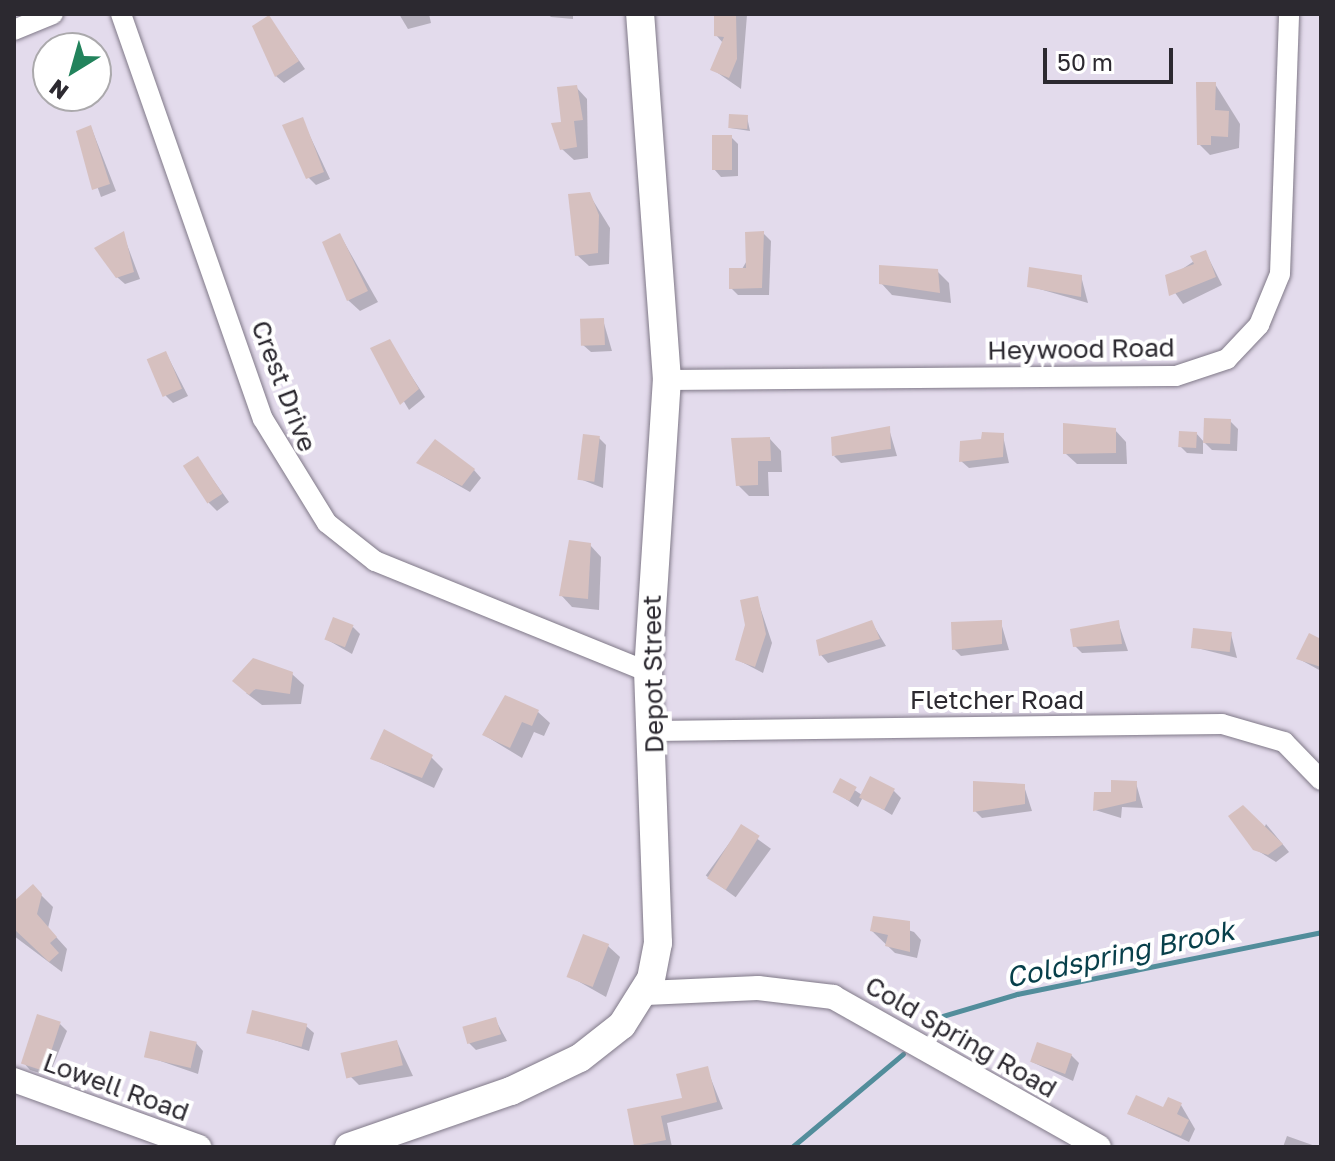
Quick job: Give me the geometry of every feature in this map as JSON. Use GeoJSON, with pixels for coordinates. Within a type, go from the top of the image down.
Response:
{"type":"FeatureCollection","features":[{"type":"Feature","properties":{"kind":"main road","name":"Depot Street"},"geometry":{"type":"LineString","coordinates":[[349,1147],[511,1091],[580,1058],[622,1025],[646,993],[658,943],[654,731],[648,672],[667,380],[640,14]]}},
{"type":"Feature","properties":{"kind":"street"},"geometry":{"type":"LineString","coordinates":[[14,30],[53,14]]}},
{"type":"Feature","properties":{"kind":"street","name":"Crest Drive"},"geometry":{"type":"LineString","coordinates":[[121,14],[263,419],[327,523],[375,561],[648,672]]}},
{"type":"Feature","properties":{"kind":"street","name":"Heywood Road"},"geometry":{"type":"LineString","coordinates":[[667,380],[1176,376],[1227,359],[1259,325],[1280,274],[1289,14]]}},
{"type":"Feature","properties":{"kind":"street","name":"Fletcher Road"},"geometry":{"type":"LineString","coordinates":[[654,731],[1222,724],[1284,742],[1321,780]]}},
{"type":"Feature","properties":{"kind":"street","name":"Cold Spring Road"},"geometry":{"type":"LineString","coordinates":[[646,993],[747,988],[833,997],[1099,1147]]}},
{"type":"Feature","properties":{"kind":"street","name":"Lowell Road"},"geometry":{"type":"LineString","coordinates":[[14,1080],[199,1147]]}},
{"type":"Feature","properties":{"kind":"building"},"geometry":{"type":"Polygon","coordinates":[[[714,14],[736,14],[737,59],[729,78],[710,70],[724,37],[714,36],[714,14]]]}},
{"type":"Feature","properties":{"kind":"building"},"geometry":{"type":"Polygon","coordinates":[[[269,15],[299,61],[275,77],[252,26],[269,15]]]}},
{"type":"Feature","properties":{"kind":"building"},"geometry":{"type":"Polygon","coordinates":[[[1196,82],[1216,82],[1215,110],[1229,111],[1228,137],[1211,136],[1211,145],[1197,145],[1196,82]]]}},
{"type":"Feature","properties":{"kind":"building"},"geometry":{"type":"Polygon","coordinates":[[[577,85],[583,120],[574,121],[577,147],[560,150],[551,123],[561,122],[557,87],[577,85]]]}},
{"type":"Feature","properties":{"kind":"building"},"geometry":{"type":"Polygon","coordinates":[[[729,114],[748,115],[747,129],[728,128],[729,114]]]}},
{"type":"Feature","properties":{"kind":"building"},"geometry":{"type":"Polygon","coordinates":[[[303,117],[324,172],[306,179],[282,125],[303,117]]]}},
{"type":"Feature","properties":{"kind":"building"},"geometry":{"type":"Polygon","coordinates":[[[91,125],[110,184],[92,190],[76,131],[91,125]]]}},
{"type":"Feature","properties":{"kind":"building"},"geometry":{"type":"Polygon","coordinates":[[[712,135],[732,135],[732,170],[712,170],[712,135]]]}},
{"type":"Feature","properties":{"kind":"building"},"geometry":{"type":"Polygon","coordinates":[[[590,192],[599,215],[598,253],[575,256],[568,194],[590,192]]]}},
{"type":"Feature","properties":{"kind":"building"},"geometry":{"type":"Polygon","coordinates":[[[124,231],[134,272],[116,278],[94,248],[124,231]]]}},
{"type":"Feature","properties":{"kind":"building"},"geometry":{"type":"Polygon","coordinates":[[[764,231],[762,288],[729,289],[729,268],[746,268],[745,232],[764,231]]]}},
{"type":"Feature","properties":{"kind":"building"},"geometry":{"type":"Polygon","coordinates":[[[340,233],[368,291],[347,301],[322,242],[340,233]]]}},
{"type":"Feature","properties":{"kind":"building"},"geometry":{"type":"Polygon","coordinates":[[[1206,250],[1216,277],[1169,296],[1165,275],[1194,264],[1190,256],[1206,250]]]}},
{"type":"Feature","properties":{"kind":"building"},"geometry":{"type":"Polygon","coordinates":[[[879,265],[938,269],[940,293],[879,284],[879,265]]]}},
{"type":"Feature","properties":{"kind":"building"},"geometry":{"type":"Polygon","coordinates":[[[1029,267],[1082,275],[1081,297],[1027,287],[1029,267]]]}},
{"type":"Feature","properties":{"kind":"building"},"geometry":{"type":"Polygon","coordinates":[[[604,318],[605,345],[581,346],[580,319],[604,318]]]}},
{"type":"Feature","properties":{"kind":"building"},"geometry":{"type":"Polygon","coordinates":[[[390,339],[419,389],[400,405],[370,348],[390,339]]]}},
{"type":"Feature","properties":{"kind":"building"},"geometry":{"type":"Polygon","coordinates":[[[166,351],[182,389],[163,397],[147,359],[166,351]]]}},
{"type":"Feature","properties":{"kind":"building"},"geometry":{"type":"Polygon","coordinates":[[[1204,418],[1231,419],[1230,444],[1203,443],[1204,418]]]}},
{"type":"Feature","properties":{"kind":"building"},"geometry":{"type":"Polygon","coordinates":[[[1063,423],[1116,428],[1116,453],[1063,454],[1063,423]]]}},
{"type":"Feature","properties":{"kind":"building"},"geometry":{"type":"Polygon","coordinates":[[[890,426],[891,449],[832,456],[831,437],[890,426]]]}},
{"type":"Feature","properties":{"kind":"building"},"geometry":{"type":"Polygon","coordinates":[[[1179,431],[1197,432],[1196,448],[1178,447],[1179,431]]]}},
{"type":"Feature","properties":{"kind":"building"},"geometry":{"type":"Polygon","coordinates":[[[982,432],[1004,433],[1003,457],[959,462],[960,441],[981,439],[982,432]]]}},
{"type":"Feature","properties":{"kind":"building"},"geometry":{"type":"Polygon","coordinates":[[[583,434],[600,436],[594,482],[577,480],[583,434]]]}},
{"type":"Feature","properties":{"kind":"building"},"geometry":{"type":"Polygon","coordinates":[[[770,437],[771,461],[758,461],[758,485],[736,486],[731,438],[770,437]]]}},
{"type":"Feature","properties":{"kind":"building"},"geometry":{"type":"Polygon","coordinates":[[[435,439],[475,469],[462,486],[416,463],[435,439]]]}},
{"type":"Feature","properties":{"kind":"building"},"geometry":{"type":"Polygon","coordinates":[[[198,456],[223,494],[207,504],[183,466],[198,456]]]}},
{"type":"Feature","properties":{"kind":"building"},"geometry":{"type":"Polygon","coordinates":[[[569,540],[591,543],[588,599],[559,596],[569,540]]]}},
{"type":"Feature","properties":{"kind":"building"},"geometry":{"type":"Polygon","coordinates":[[[758,596],[766,634],[755,667],[735,660],[745,625],[740,600],[758,596]]]}},
{"type":"Feature","properties":{"kind":"building"},"geometry":{"type":"Polygon","coordinates":[[[333,617],[354,625],[345,647],[324,639],[333,617]]]}},
{"type":"Feature","properties":{"kind":"building"},"geometry":{"type":"Polygon","coordinates":[[[872,620],[880,639],[819,656],[816,640],[872,620]]]}},
{"type":"Feature","properties":{"kind":"building"},"geometry":{"type":"Polygon","coordinates":[[[1002,620],[1002,644],[952,650],[951,622],[1002,620]]]}},
{"type":"Feature","properties":{"kind":"building"},"geometry":{"type":"Polygon","coordinates":[[[1119,620],[1122,644],[1073,647],[1070,629],[1119,620]]]}},
{"type":"Feature","properties":{"kind":"building"},"geometry":{"type":"Polygon","coordinates":[[[1193,628],[1232,632],[1230,652],[1191,648],[1193,628]]]}},
{"type":"Feature","properties":{"kind":"building"},"geometry":{"type":"Polygon","coordinates":[[[1309,633],[1321,639],[1321,667],[1296,659],[1309,633]]]}},
{"type":"Feature","properties":{"kind":"building"},"geometry":{"type":"Polygon","coordinates":[[[253,658],[293,672],[290,694],[255,689],[249,695],[232,681],[253,658]]]}},
{"type":"Feature","properties":{"kind":"building"},"geometry":{"type":"Polygon","coordinates":[[[505,695],[539,710],[532,726],[522,722],[510,748],[482,735],[505,695]]]}},
{"type":"Feature","properties":{"kind":"building"},"geometry":{"type":"Polygon","coordinates":[[[384,729],[433,755],[422,778],[370,759],[384,729]]]}},
{"type":"Feature","properties":{"kind":"building"},"geometry":{"type":"Polygon","coordinates":[[[870,776],[895,789],[884,810],[859,797],[870,776]]]}},
{"type":"Feature","properties":{"kind":"building"},"geometry":{"type":"Polygon","coordinates":[[[840,778],[857,787],[849,801],[832,792],[840,778]]]}},
{"type":"Feature","properties":{"kind":"building"},"geometry":{"type":"Polygon","coordinates":[[[1111,780],[1137,781],[1136,801],[1093,811],[1094,792],[1111,792],[1111,780]]]}},
{"type":"Feature","properties":{"kind":"building"},"geometry":{"type":"Polygon","coordinates":[[[973,781],[1025,784],[1025,804],[973,812],[973,781]]]}},
{"type":"Feature","properties":{"kind":"building"},"geometry":{"type":"Polygon","coordinates":[[[1243,805],[1283,844],[1268,855],[1253,850],[1228,816],[1243,805]]]}},
{"type":"Feature","properties":{"kind":"building"},"geometry":{"type":"Polygon","coordinates":[[[741,824],[760,836],[726,890],[707,878],[741,824]]]}},
{"type":"Feature","properties":{"kind":"building"},"geometry":{"type":"Polygon","coordinates":[[[33,884],[42,894],[37,914],[57,937],[50,943],[59,953],[49,962],[14,929],[14,901],[33,884]]]}},
{"type":"Feature","properties":{"kind":"building"},"geometry":{"type":"Polygon","coordinates":[[[873,916],[910,921],[910,952],[885,946],[888,935],[870,931],[873,916]]]}},
{"type":"Feature","properties":{"kind":"building"},"geometry":{"type":"Polygon","coordinates":[[[583,934],[609,944],[593,987],[567,977],[583,934]]]}},
{"type":"Feature","properties":{"kind":"building"},"geometry":{"type":"Polygon","coordinates":[[[252,1010],[307,1024],[302,1047],[246,1033],[252,1010]]]}},
{"type":"Feature","properties":{"kind":"building"},"geometry":{"type":"Polygon","coordinates":[[[37,1014],[61,1022],[45,1071],[21,1063],[37,1014]]]}},
{"type":"Feature","properties":{"kind":"building"},"geometry":{"type":"Polygon","coordinates":[[[496,1017],[501,1034],[467,1044],[462,1027],[496,1017]]]}},
{"type":"Feature","properties":{"kind":"building"},"geometry":{"type":"Polygon","coordinates":[[[150,1031],[197,1042],[191,1068],[144,1057],[150,1031]]]}},
{"type":"Feature","properties":{"kind":"building"},"geometry":{"type":"Polygon","coordinates":[[[397,1040],[403,1065],[346,1078],[340,1053],[397,1040]]]}},
{"type":"Feature","properties":{"kind":"building"},"geometry":{"type":"Polygon","coordinates":[[[1037,1042],[1072,1054],[1065,1074],[1030,1062],[1037,1042]]]}},
{"type":"Feature","properties":{"kind":"building"},"geometry":{"type":"Polygon","coordinates":[[[708,1066],[717,1102],[661,1116],[666,1140],[634,1146],[627,1109],[682,1098],[676,1074],[708,1066]]]}},
{"type":"Feature","properties":{"kind":"building"},"geometry":{"type":"Polygon","coordinates":[[[1136,1095],[1163,1107],[1168,1097],[1182,1103],[1177,1114],[1189,1120],[1181,1136],[1127,1114],[1136,1095]]]}},
{"type":"Feature","properties":{"kind":"waterway","name":"Coldspring Brook"},"geometry":{"type":"LineString","coordinates":[[929,1020],[1017,994],[1321,932]]}},
{"type":"Feature","properties":{"kind":"waterway","name":"Coldspring Brook"},"geometry":{"type":"LineString","coordinates":[[792,1147],[903,1054]]}}]}
